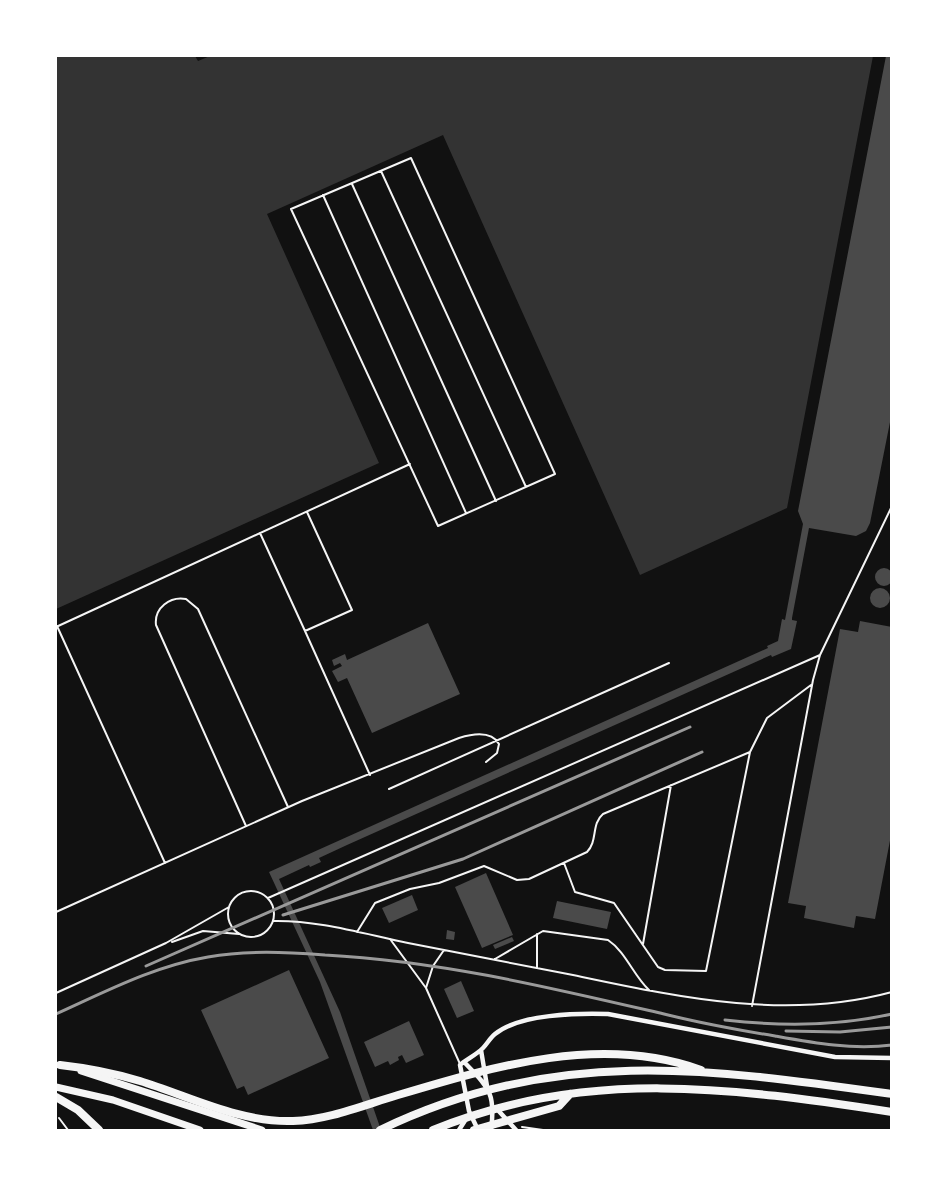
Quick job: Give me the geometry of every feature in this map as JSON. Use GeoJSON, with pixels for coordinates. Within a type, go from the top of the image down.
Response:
{"type":"FeatureCollection","features":[{"type":"Feature","properties":{"kind":"highway"},"geometry":{"type":"LineString","coordinates":[[58,1065],[113,1073],[260,1119],[295,1121],[355,1108],[506,1065],[575,1055],[612,1055],[674,1060],[701,1070]]}},
{"type":"Feature","properties":{"kind":"highway"},"geometry":{"type":"LineString","coordinates":[[380,1131],[439,1105],[511,1085],[588,1072],[701,1070],[781,1078],[891,1094]]}},
{"type":"Feature","properties":{"kind":"highway"},"geometry":{"type":"LineString","coordinates":[[433,1131],[516,1105],[571,1093],[622,1088],[682,1087],[752,1092],[891,1112]]}},
{"type":"Feature","properties":{"kind":"highway"},"geometry":{"type":"LineString","coordinates":[[476,1131],[519,1116],[559,1106],[571,1093]]}},
{"type":"Feature","properties":{"kind":"highway"},"geometry":{"type":"LineString","coordinates":[[56,1097],[78,1110],[99,1131]]}},
{"type":"Feature","properties":{"kind":"main road"},"geometry":{"type":"LineString","coordinates":[[58,1065],[262,1131]]}},
{"type":"Feature","properties":{"kind":"main road"},"geometry":{"type":"LineString","coordinates":[[56,1087],[113,1100],[200,1131]]}},
{"type":"Feature","properties":{"kind":"street"},"geometry":{"type":"LineString","coordinates":[[462,1063],[481,1050],[495,1034],[517,1023],[588,1013],[646,1020],[835,1057],[891,1058]]}},
{"type":"Feature","properties":{"kind":"street"},"geometry":{"type":"LineString","coordinates":[[481,1050],[486,1086],[494,1107],[516,1131]]}},
{"type":"Feature","properties":{"kind":"street"},"geometry":{"type":"LineString","coordinates":[[462,1063],[486,1086]]}},
{"type":"Feature","properties":{"kind":"street"},"geometry":{"type":"LineString","coordinates":[[462,1063],[469,1111],[476,1131]]}},
{"type":"Feature","properties":{"kind":"street"},"geometry":{"type":"LineString","coordinates":[[491,1131],[494,1107]]}},
{"type":"Feature","properties":{"kind":"street"},"geometry":{"type":"LineString","coordinates":[[459,1131],[469,1111]]}},
{"type":"Feature","properties":{"kind":"lane"},"geometry":{"type":"LineString","coordinates":[[411,158],[555,474],[438,526],[291,209],[351,183],[411,158]]}},
{"type":"Feature","properties":{"kind":"lane"},"geometry":{"type":"LineString","coordinates":[[381,171],[526,487]]}},
{"type":"Feature","properties":{"kind":"lane"},"geometry":{"type":"LineString","coordinates":[[351,183],[496,501]]}},
{"type":"Feature","properties":{"kind":"lane"},"geometry":{"type":"LineString","coordinates":[[323,195],[467,514]]}},
{"type":"Feature","properties":{"kind":"lane"},"geometry":{"type":"LineString","coordinates":[[165,863],[56,627],[410,464]]}},
{"type":"Feature","properties":{"kind":"lane"},"geometry":{"type":"LineString","coordinates":[[752,1006],[811,686],[820,655],[891,506]]}},
{"type":"Feature","properties":{"kind":"lane"},"geometry":{"type":"LineString","coordinates":[[304,631],[352,610],[307,512]]}},
{"type":"Feature","properties":{"kind":"lane"},"geometry":{"type":"LineString","coordinates":[[260,533],[370,775]]}},
{"type":"Feature","properties":{"kind":"lane"},"geometry":{"type":"LineString","coordinates":[[246,826],[156,625],[158,612],[171,600],[186,599],[198,609],[288,807]]}},
{"type":"Feature","properties":{"kind":"lane"},"geometry":{"type":"LineString","coordinates":[[268,898],[820,655]]}},
{"type":"Feature","properties":{"kind":"lane"},"geometry":{"type":"LineString","coordinates":[[389,789],[669,663]]}},
{"type":"Feature","properties":{"kind":"lane"},"geometry":{"type":"LineString","coordinates":[[564,863],[575,891],[614,903],[655,964],[665,970],[700,973],[709,966],[750,752],[767,718],[811,686]]}},
{"type":"Feature","properties":{"kind":"lane"},"geometry":{"type":"LineString","coordinates":[[56,912],[288,807],[466,736],[484,734],[497,741]]}},
{"type":"Feature","properties":{"kind":"lane"},"geometry":{"type":"LineString","coordinates":[[486,762],[497,753],[497,741]]}},
{"type":"Feature","properties":{"kind":"lane"},"geometry":{"type":"LineString","coordinates":[[357,932],[375,903],[410,889],[439,883],[484,866],[523,880],[564,863],[591,848],[596,822],[603,814],[750,752]]}},
{"type":"Feature","properties":{"kind":"lane"},"geometry":{"type":"LineString","coordinates":[[643,944],[671,785]]}},
{"type":"Feature","properties":{"kind":"lane"},"geometry":{"type":"LineString","coordinates":[[56,993],[166,943],[229,907],[242,892],[256,891],[268,898],[274,910],[273,921],[264,933],[256,937],[203,932],[166,943]]}},
{"type":"Feature","properties":{"kind":"lane"},"geometry":{"type":"LineString","coordinates":[[229,907],[229,921],[241,935]]}},
{"type":"Feature","properties":{"kind":"lane"},"geometry":{"type":"LineString","coordinates":[[273,921],[288,921],[357,932],[651,992],[752,1006],[817,1004],[891,992]]}},
{"type":"Feature","properties":{"kind":"lane"},"geometry":{"type":"LineString","coordinates":[[493,960],[537,934],[551,930],[608,940],[615,945],[639,980],[651,992]]}},
{"type":"Feature","properties":{"kind":"lane"},"geometry":{"type":"LineString","coordinates":[[537,934],[537,968]]}},
{"type":"Feature","properties":{"kind":"lane"},"geometry":{"type":"LineString","coordinates":[[390,939],[426,988],[462,1063]]}},
{"type":"Feature","properties":{"kind":"lane"},"geometry":{"type":"LineString","coordinates":[[426,988],[433,966],[444,950]]}},
{"type":"Feature","properties":{"kind":"lane"},"geometry":{"type":"LineString","coordinates":[[59,1118],[68,1131]]}},
{"type":"Feature","properties":{"kind":"path"},"geometry":{"type":"LineString","coordinates":[[604,1131],[627,1131]]}},
{"type":"Feature","properties":{"kind":"path"},"geometry":{"type":"LineString","coordinates":[[768,1131],[791,1131]]}},
{"type":"Feature","properties":{"kind":"shaded area"},"geometry":{"type":"Polygon","coordinates":[[[56,56],[195,56],[198,61],[210,56],[873,56],[787,508],[640,575],[443,135],[267,214],[379,463],[56,609],[56,56]]]}},
{"type":"Feature","properties":{"kind":"building"},"geometry":{"type":"Polygon","coordinates":[[[886,56],[892,56],[892,412],[870,523],[866,531],[856,536],[809,528],[792,618],[797,621],[791,649],[772,657],[771,655],[347,845],[319,858],[321,862],[279,879],[340,1012],[381,1130],[373,1130],[320,982],[269,872],[768,648],[767,646],[778,641],[782,619],[785,620],[803,524],[798,511],[886,56]]]}},
{"type":"Feature","properties":{"kind":"building"},"geometry":{"type":"Polygon","coordinates":[[[880,568],[888,568],[893,573],[891,584],[880,586],[875,581],[875,573],[880,568]]]}},
{"type":"Feature","properties":{"kind":"building"},"geometry":{"type":"Polygon","coordinates":[[[880,588],[887,591],[890,598],[887,605],[880,608],[873,605],[870,598],[873,591],[880,588]]]}},
{"type":"Feature","properties":{"kind":"building"},"geometry":{"type":"Polygon","coordinates":[[[860,621],[892,627],[892,830],[875,919],[856,916],[854,928],[804,918],[806,906],[788,903],[840,629],[858,632],[860,621]]]}},
{"type":"Feature","properties":{"kind":"building"},"geometry":{"type":"Polygon","coordinates":[[[428,623],[460,694],[372,733],[347,678],[338,682],[332,671],[342,666],[340,663],[334,666],[332,660],[345,654],[347,660],[428,623]]]}},
{"type":"Feature","properties":{"kind":"building"},"geometry":{"type":"Polygon","coordinates":[[[486,873],[513,935],[482,948],[455,887],[486,873]]]}},
{"type":"Feature","properties":{"kind":"building"},"geometry":{"type":"Polygon","coordinates":[[[412,895],[418,910],[389,923],[382,908],[412,895]]]}},
{"type":"Feature","properties":{"kind":"building"},"geometry":{"type":"Polygon","coordinates":[[[557,901],[611,912],[607,929],[553,918],[557,901]]]}},
{"type":"Feature","properties":{"kind":"building"},"geometry":{"type":"Polygon","coordinates":[[[447,930],[455,932],[454,940],[446,939],[447,930]]]}},
{"type":"Feature","properties":{"kind":"building"},"geometry":{"type":"Polygon","coordinates":[[[512,937],[514,941],[495,949],[493,945],[512,937]]]}},
{"type":"Feature","properties":{"kind":"building"},"geometry":{"type":"Polygon","coordinates":[[[289,970],[329,1058],[248,1095],[244,1086],[237,1089],[201,1010],[289,970]]]}},
{"type":"Feature","properties":{"kind":"building"},"geometry":{"type":"Polygon","coordinates":[[[461,981],[474,1011],[457,1018],[444,989],[461,981]]]}},
{"type":"Feature","properties":{"kind":"building"},"geometry":{"type":"Polygon","coordinates":[[[409,1021],[424,1055],[406,1063],[402,1055],[398,1057],[399,1060],[390,1065],[388,1061],[375,1067],[364,1042],[409,1021]]]}},
{"type":"Feature","properties":{"kind":"railway"},"geometry":{"type":"LineString","coordinates":[[146,966],[690,727]]}},
{"type":"Feature","properties":{"kind":"railway"},"geometry":{"type":"LineString","coordinates":[[283,915],[463,859],[702,752]]}},
{"type":"Feature","properties":{"kind":"railway"},"geometry":{"type":"LineString","coordinates":[[56,1014],[149,973],[188,961],[237,953],[281,952],[368,958],[453,969],[538,985],[705,1023],[804,1041],[848,1046],[892,1045]]}},
{"type":"Feature","properties":{"kind":"railway"},"geometry":{"type":"LineString","coordinates":[[725,1020],[808,1024],[851,1021],[892,1014]]}},
{"type":"Feature","properties":{"kind":"railway"},"geometry":{"type":"LineString","coordinates":[[786,1031],[840,1032],[892,1027]]}}]}
